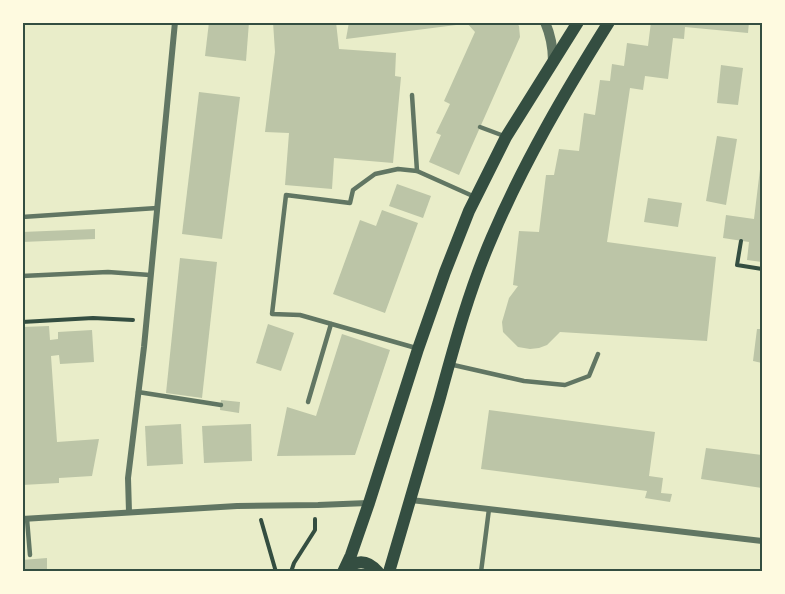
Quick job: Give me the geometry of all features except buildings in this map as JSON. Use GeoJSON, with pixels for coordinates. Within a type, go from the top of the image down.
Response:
{"type":"FeatureCollection","features":[{"type":"Feature","properties":{"kind":"main road"},"geometry":{"type":"LineString","coordinates":[[344,572],[445,272],[476,198],[507,137],[578,22]]}},
{"type":"Feature","properties":{"kind":"main road"},"geometry":{"type":"LineString","coordinates":[[389,572],[449,364],[483,261],[513,190],[542,134],[609,22]]}},
{"type":"Feature","properties":{"kind":"main road"},"geometry":{"type":"LineString","coordinates":[[344,572],[353,564],[364,562],[371,564],[378,572]]}},
{"type":"Feature","properties":{"kind":"street"},"geometry":{"type":"LineString","coordinates":[[129,512],[128,478],[146,321],[175,22]]}},
{"type":"Feature","properties":{"kind":"street"},"geometry":{"type":"LineString","coordinates":[[545,22],[551,36],[553,61]]}},
{"type":"Feature","properties":{"kind":"street"},"geometry":{"type":"LineString","coordinates":[[411,500],[762,541]]}},
{"type":"Feature","properties":{"kind":"street"},"geometry":{"type":"LineString","coordinates":[[25,519],[258,506],[369,503]]}},
{"type":"Feature","properties":{"kind":"lane"},"geometry":{"type":"LineString","coordinates":[[412,95],[417,171]]}},
{"type":"Feature","properties":{"kind":"lane"},"geometry":{"type":"LineString","coordinates":[[480,127],[507,137]]}},
{"type":"Feature","properties":{"kind":"lane"},"geometry":{"type":"LineString","coordinates":[[418,349],[300,315],[272,314],[286,195],[350,202],[353,190],[375,174],[398,169],[417,171],[476,198]]}},
{"type":"Feature","properties":{"kind":"lane"},"geometry":{"type":"LineString","coordinates":[[22,217],[157,208]]}},
{"type":"Feature","properties":{"kind":"lane"},"geometry":{"type":"LineString","coordinates":[[22,276],[108,272],[150,275]]}},
{"type":"Feature","properties":{"kind":"lane"},"geometry":{"type":"LineString","coordinates":[[309,402],[331,324]]}},
{"type":"Feature","properties":{"kind":"lane"},"geometry":{"type":"LineString","coordinates":[[449,364],[524,381],[565,385],[589,376],[598,354]]}},
{"type":"Feature","properties":{"kind":"lane"},"geometry":{"type":"LineString","coordinates":[[138,392],[220,405]]}},
{"type":"Feature","properties":{"kind":"lane"},"geometry":{"type":"LineString","coordinates":[[481,572],[489,509]]}},
{"type":"Feature","properties":{"kind":"lane"},"geometry":{"type":"LineString","coordinates":[[25,519],[30,555]]}},
{"type":"Feature","properties":{"kind":"path"},"geometry":{"type":"LineString","coordinates":[[741,241],[737,265],[762,269]]}},
{"type":"Feature","properties":{"kind":"path"},"geometry":{"type":"LineString","coordinates":[[22,322],[93,318],[146,321]]}},
{"type":"Feature","properties":{"kind":"path"},"geometry":{"type":"LineString","coordinates":[[258,506],[276,572]]}},
{"type":"Feature","properties":{"kind":"path"},"geometry":{"type":"LineString","coordinates":[[291,572],[294,563],[315,530],[315,506]]}}]}
